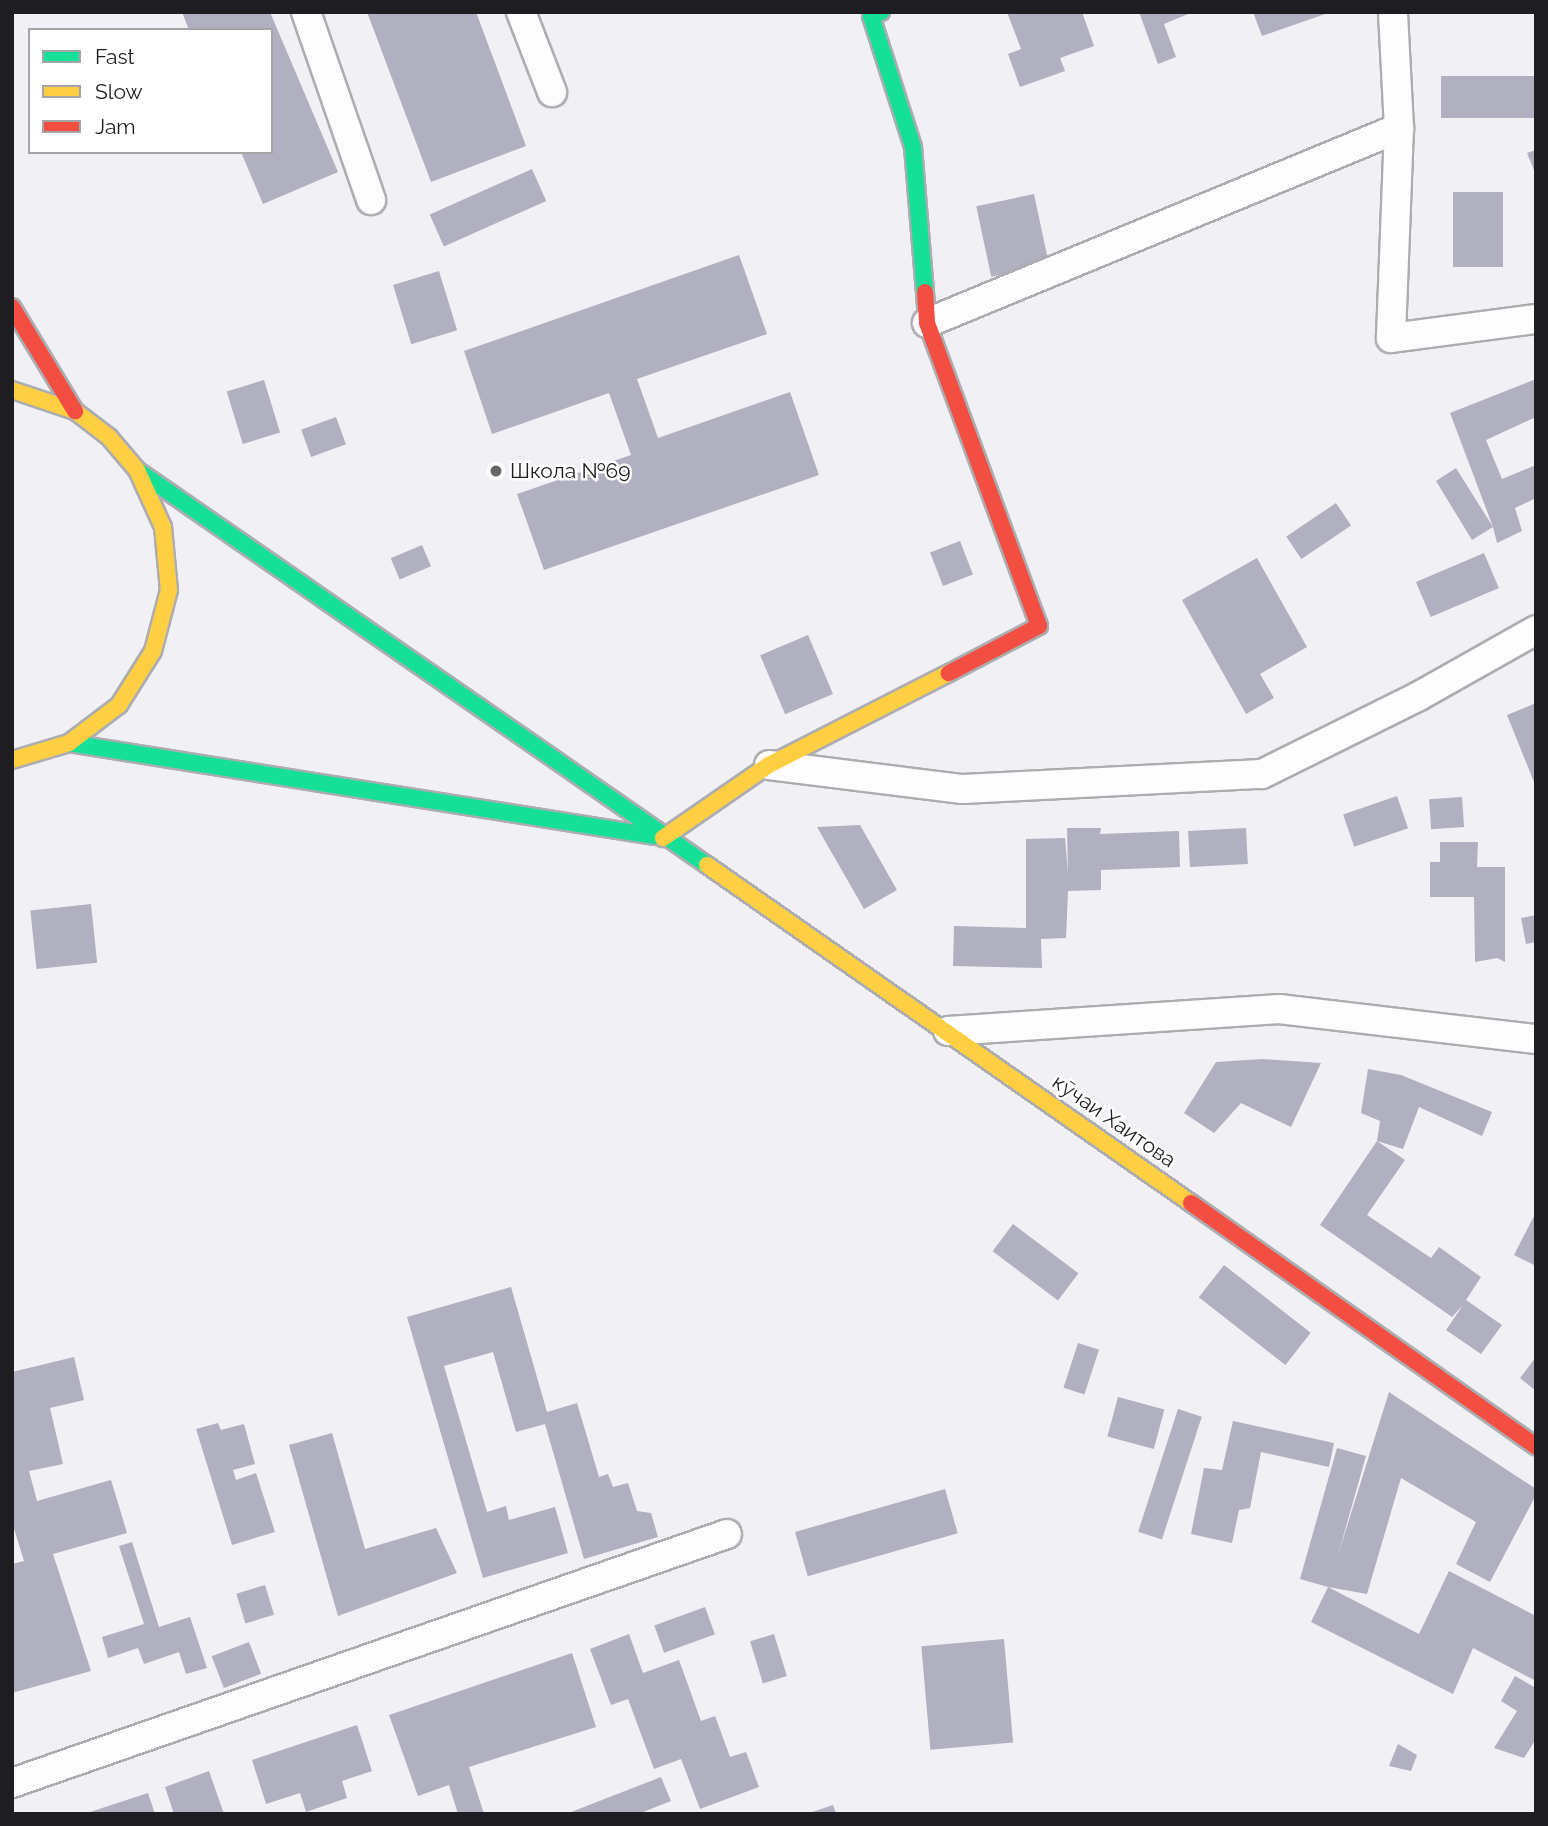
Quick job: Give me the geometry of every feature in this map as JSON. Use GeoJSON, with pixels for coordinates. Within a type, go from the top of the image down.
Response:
{"type":"FeatureCollection","features":[{"type":"Feature","properties":{"kind":"main road"},"geometry":{"type":"LineString","coordinates":[[69,743],[663,838],[769,765],[1039,626],[927,323],[913,147],[874,13]]}},
{"type":"Feature","properties":{"kind":"main road"},"geometry":{"type":"LineString","coordinates":[[12,307],[75,411]]}},
{"type":"Feature","properties":{"kind":"main road"},"geometry":{"type":"LineString","coordinates":[[12,390],[75,411],[109,437],[137,470],[163,527],[169,590],[153,651],[119,705],[69,743],[12,760]]}},
{"type":"Feature","properties":{"kind":"main road","name":"кӯчаи Хаитова"},"geometry":{"type":"LineString","coordinates":[[137,470],[663,838],[948,1031],[1536,1446]]}},
{"type":"Feature","properties":{"kind":"street"},"geometry":{"type":"LineString","coordinates":[[306,12],[371,200]]}},
{"type":"Feature","properties":{"kind":"street"},"geometry":{"type":"LineString","coordinates":[[521,12],[552,92]]}},
{"type":"Feature","properties":{"kind":"street"},"geometry":{"type":"LineString","coordinates":[[1393,12],[1399,128],[1391,338],[1536,319]]}},
{"type":"Feature","properties":{"kind":"street"},"geometry":{"type":"LineString","coordinates":[[927,323],[1399,128]]}},
{"type":"Feature","properties":{"kind":"street"},"geometry":{"type":"LineString","coordinates":[[769,765],[963,789],[1262,774],[1419,696],[1536,630]]}},
{"type":"Feature","properties":{"kind":"street"},"geometry":{"type":"LineString","coordinates":[[948,1031],[1279,1009],[1536,1039]]}},
{"type":"Feature","properties":{"kind":"street"},"geometry":{"type":"LineString","coordinates":[[12,1783],[727,1534]]}},
{"type":"Feature","properties":{"kind":"building"},"geometry":{"type":"Polygon","coordinates":[[[182,12],[270,12],[338,172],[263,204],[242,154],[273,154],[273,28],[188,28],[182,12]]]}},
{"type":"Feature","properties":{"kind":"building"},"geometry":{"type":"Polygon","coordinates":[[[367,12],[476,12],[526,146],[431,182],[367,12]]]}},
{"type":"Feature","properties":{"kind":"building"},"geometry":{"type":"Polygon","coordinates":[[[1007,12],[1082,12],[1094,46],[1060,58],[1065,71],[1020,87],[1008,54],[1021,49],[1007,12]]]}},
{"type":"Feature","properties":{"kind":"building"},"geometry":{"type":"Polygon","coordinates":[[[1139,12],[1193,12],[1164,24],[1176,57],[1158,64],[1139,12]]]}},
{"type":"Feature","properties":{"kind":"building"},"geometry":{"type":"Polygon","coordinates":[[[1253,12],[1328,12],[1328,13],[1262,36],[1253,12]]]}},
{"type":"Feature","properties":{"kind":"building"},"geometry":{"type":"Polygon","coordinates":[[[1441,76],[1536,76],[1536,118],[1441,118],[1441,76]]]}},
{"type":"Feature","properties":{"kind":"building"},"geometry":{"type":"Polygon","coordinates":[[[1536,150],[1536,175],[1527,153],[1536,150]]]}},
{"type":"Feature","properties":{"kind":"building"},"geometry":{"type":"Polygon","coordinates":[[[532,169],[546,201],[444,247],[430,215],[532,169]]]}},
{"type":"Feature","properties":{"kind":"building"},"geometry":{"type":"Polygon","coordinates":[[[1453,192],[1503,192],[1503,267],[1453,267],[1453,192]]]}},
{"type":"Feature","properties":{"kind":"building"},"geometry":{"type":"Polygon","coordinates":[[[1034,194],[1049,264],[991,277],[976,206],[1034,194]]]}},
{"type":"Feature","properties":{"kind":"building"},"geometry":{"type":"Polygon","coordinates":[[[739,255],[767,334],[637,379],[658,438],[790,392],[819,475],[544,570],[517,494],[631,455],[609,393],[492,434],[464,351],[739,255]]]}},
{"type":"Feature","properties":{"kind":"building"},"geometry":{"type":"Polygon","coordinates":[[[439,271],[457,330],[411,344],[393,285],[439,271]]]}},
{"type":"Feature","properties":{"kind":"building"},"geometry":{"type":"Polygon","coordinates":[[[1536,379],[1536,417],[1486,440],[1502,479],[1536,465],[1536,498],[1515,508],[1522,531],[1497,543],[1450,413],[1536,379]]]}},
{"type":"Feature","properties":{"kind":"building"},"geometry":{"type":"Polygon","coordinates":[[[264,380],[280,433],[243,444],[227,391],[264,380]]]}},
{"type":"Feature","properties":{"kind":"building"},"geometry":{"type":"Polygon","coordinates":[[[336,417],[346,444],[311,457],[301,430],[336,417]]]}},
{"type":"Feature","properties":{"kind":"building"},"geometry":{"type":"Polygon","coordinates":[[[1456,468],[1493,527],[1472,540],[1436,481],[1456,468]]]}},
{"type":"Feature","properties":{"kind":"building"},"geometry":{"type":"Polygon","coordinates":[[[1336,503],[1351,525],[1301,559],[1286,537],[1336,503]]]}},
{"type":"Feature","properties":{"kind":"building"},"geometry":{"type":"Polygon","coordinates":[[[960,541],[973,575],[943,586],[930,552],[960,541]]]}},
{"type":"Feature","properties":{"kind":"building"},"geometry":{"type":"Polygon","coordinates":[[[422,545],[431,566],[400,579],[391,558],[422,545]]]}},
{"type":"Feature","properties":{"kind":"building"},"geometry":{"type":"Polygon","coordinates":[[[1484,553],[1499,588],[1431,617],[1416,582],[1484,553]]]}},
{"type":"Feature","properties":{"kind":"building"},"geometry":{"type":"Polygon","coordinates":[[[1257,558],[1307,647],[1260,674],[1274,698],[1246,714],[1182,600],[1257,558]]]}},
{"type":"Feature","properties":{"kind":"building"},"geometry":{"type":"Polygon","coordinates":[[[808,635],[833,694],[785,714],[760,655],[808,635]]]}},
{"type":"Feature","properties":{"kind":"building"},"geometry":{"type":"Polygon","coordinates":[[[1536,703],[1536,787],[1507,715],[1536,703]]]}},
{"type":"Feature","properties":{"kind":"building"},"geometry":{"type":"Polygon","coordinates":[[[1397,796],[1408,828],[1354,847],[1343,815],[1397,796]]]}},
{"type":"Feature","properties":{"kind":"building"},"geometry":{"type":"Polygon","coordinates":[[[1462,797],[1464,827],[1431,829],[1429,799],[1462,797]]]}},
{"type":"Feature","properties":{"kind":"building"},"geometry":{"type":"Polygon","coordinates":[[[860,825],[897,890],[864,909],[817,827],[860,825]]]}},
{"type":"Feature","properties":{"kind":"building"},"geometry":{"type":"Polygon","coordinates":[[[1067,828],[1101,828],[1100,834],[1179,831],[1180,867],[1101,870],[1101,890],[1068,891],[1066,938],[1041,939],[1042,968],[953,966],[954,926],[1026,928],[1026,839],[1065,838],[1068,874],[1067,828]]]}},
{"type":"Feature","properties":{"kind":"building"},"geometry":{"type":"Polygon","coordinates":[[[1246,828],[1248,864],[1190,867],[1188,831],[1246,828]]]}},
{"type":"Feature","properties":{"kind":"building"},"geometry":{"type":"Polygon","coordinates":[[[1440,842],[1478,842],[1477,867],[1505,867],[1505,962],[1497,958],[1475,962],[1474,897],[1430,897],[1430,862],[1440,862],[1440,842]]]}},
{"type":"Feature","properties":{"kind":"building"},"geometry":{"type":"Polygon","coordinates":[[[91,904],[97,963],[37,969],[30,910],[91,904]]]}},
{"type":"Feature","properties":{"kind":"building"},"geometry":{"type":"Polygon","coordinates":[[[1536,915],[1536,942],[1526,944],[1521,918],[1536,915]]]}},
{"type":"Feature","properties":{"kind":"building"},"geometry":{"type":"Polygon","coordinates":[[[1262,1059],[1321,1063],[1291,1127],[1241,1103],[1214,1133],[1184,1113],[1216,1062],[1262,1059]]]}},
{"type":"Feature","properties":{"kind":"building"},"geometry":{"type":"Polygon","coordinates":[[[1368,1069],[1401,1075],[1492,1112],[1482,1136],[1419,1107],[1403,1149],[1377,1141],[1380,1121],[1361,1113],[1368,1069]]]}},
{"type":"Feature","properties":{"kind":"building"},"geometry":{"type":"Polygon","coordinates":[[[1377,1141],[1405,1160],[1367,1215],[1431,1258],[1439,1247],[1481,1277],[1466,1300],[1502,1325],[1481,1354],[1446,1330],[1463,1305],[1452,1317],[1320,1225],[1377,1141]]]}},
{"type":"Feature","properties":{"kind":"building"},"geometry":{"type":"Polygon","coordinates":[[[1536,1212],[1536,1266],[1514,1255],[1536,1212]]]}},
{"type":"Feature","properties":{"kind":"building"},"geometry":{"type":"Polygon","coordinates":[[[1013,1224],[1078,1273],[1058,1301],[993,1251],[1013,1224]]]}},
{"type":"Feature","properties":{"kind":"building"},"geometry":{"type":"Polygon","coordinates":[[[1224,1265],[1311,1333],[1285,1365],[1199,1297],[1224,1265]]]}},
{"type":"Feature","properties":{"kind":"building"},"geometry":{"type":"Polygon","coordinates":[[[511,1287],[547,1412],[577,1403],[599,1477],[608,1474],[613,1487],[628,1483],[637,1511],[651,1513],[658,1537],[584,1559],[545,1424],[516,1432],[493,1352],[444,1366],[487,1512],[506,1506],[509,1520],[555,1507],[568,1553],[483,1578],[407,1317],[511,1287]]]}},
{"type":"Feature","properties":{"kind":"building"},"geometry":{"type":"Polygon","coordinates":[[[1078,1343],[1099,1350],[1084,1394],[1063,1388],[1078,1343]]]}},
{"type":"Feature","properties":{"kind":"building"},"geometry":{"type":"Polygon","coordinates":[[[74,1357],[84,1400],[50,1408],[63,1464],[29,1471],[37,1501],[111,1480],[127,1533],[53,1554],[91,1671],[12,1693],[12,1564],[24,1561],[12,1522],[12,1372],[74,1357]]]}},
{"type":"Feature","properties":{"kind":"building"},"geometry":{"type":"Polygon","coordinates":[[[1536,1357],[1536,1391],[1520,1378],[1536,1357]]]}},
{"type":"Feature","properties":{"kind":"building"},"geometry":{"type":"Polygon","coordinates":[[[1389,1392],[1536,1489],[1536,1495],[1490,1582],[1456,1564],[1476,1522],[1401,1478],[1367,1594],[1300,1579],[1337,1448],[1366,1456],[1338,1555],[1389,1392]]]}},
{"type":"Feature","properties":{"kind":"building"},"geometry":{"type":"Polygon","coordinates":[[[1118,1397],[1164,1409],[1154,1449],[1107,1437],[1118,1397]]]}},
{"type":"Feature","properties":{"kind":"building"},"geometry":{"type":"Polygon","coordinates":[[[1178,1409],[1202,1417],[1162,1539],[1138,1532],[1178,1409]]]}},
{"type":"Feature","properties":{"kind":"building"},"geometry":{"type":"Polygon","coordinates":[[[1233,1421],[1334,1443],[1329,1467],[1261,1452],[1250,1508],[1239,1510],[1232,1543],[1191,1534],[1204,1468],[1222,1470],[1233,1421]]]}},
{"type":"Feature","properties":{"kind":"building"},"geometry":{"type":"Polygon","coordinates":[[[218,1423],[221,1430],[244,1424],[255,1464],[233,1470],[236,1480],[256,1473],[275,1532],[232,1545],[196,1429],[218,1423]]]}},
{"type":"Feature","properties":{"kind":"building"},"geometry":{"type":"Polygon","coordinates":[[[332,1433],[365,1549],[436,1528],[457,1573],[338,1616],[289,1445],[332,1433]]]}},
{"type":"Feature","properties":{"kind":"building"},"geometry":{"type":"Polygon","coordinates":[[[945,1489],[958,1533],[808,1576],[795,1532],[945,1489]]]}},
{"type":"Feature","properties":{"kind":"building"},"geometry":{"type":"Polygon","coordinates":[[[132,1542],[159,1627],[190,1617],[207,1668],[186,1674],[179,1652],[144,1664],[138,1648],[108,1658],[102,1637],[144,1624],[119,1546],[132,1542]]]}},
{"type":"Feature","properties":{"kind":"building"},"geometry":{"type":"Polygon","coordinates":[[[1449,1571],[1536,1616],[1536,1681],[1473,1648],[1453,1694],[1311,1622],[1328,1587],[1419,1634],[1449,1571]]]}},
{"type":"Feature","properties":{"kind":"building"},"geometry":{"type":"Polygon","coordinates":[[[265,1585],[274,1615],[245,1623],[236,1594],[265,1585]]]}},
{"type":"Feature","properties":{"kind":"building"},"geometry":{"type":"Polygon","coordinates":[[[705,1607],[715,1634],[664,1653],[654,1625],[705,1607]]]}},
{"type":"Feature","properties":{"kind":"building"},"geometry":{"type":"Polygon","coordinates":[[[629,1634],[643,1673],[679,1660],[701,1721],[715,1716],[730,1757],[746,1752],[759,1787],[700,1809],[681,1759],[654,1769],[628,1699],[611,1705],[590,1649],[629,1634]]]}},
{"type":"Feature","properties":{"kind":"building"},"geometry":{"type":"Polygon","coordinates":[[[774,1634],[787,1676],[763,1683],[750,1641],[774,1634]]]}},
{"type":"Feature","properties":{"kind":"building"},"geometry":{"type":"Polygon","coordinates":[[[1004,1639],[1013,1743],[930,1750],[921,1646],[1004,1639]]]}},
{"type":"Feature","properties":{"kind":"building"},"geometry":{"type":"Polygon","coordinates":[[[249,1642],[261,1674],[224,1688],[212,1656],[249,1642]]]}},
{"type":"Feature","properties":{"kind":"building"},"geometry":{"type":"Polygon","coordinates":[[[572,1653],[596,1727],[469,1767],[484,1814],[458,1814],[449,1785],[418,1796],[389,1715],[572,1653]]]}},
{"type":"Feature","properties":{"kind":"building"},"geometry":{"type":"Polygon","coordinates":[[[1515,1676],[1536,1688],[1536,1739],[1524,1758],[1494,1748],[1517,1711],[1501,1701],[1515,1676]]]}},
{"type":"Feature","properties":{"kind":"building"},"geometry":{"type":"Polygon","coordinates":[[[357,1725],[372,1771],[342,1781],[347,1798],[306,1812],[300,1793],[266,1804],[252,1760],[357,1725]]]}},
{"type":"Feature","properties":{"kind":"building"},"geometry":{"type":"Polygon","coordinates":[[[1398,1744],[1417,1755],[1411,1771],[1389,1766],[1398,1744]]]}},
{"type":"Feature","properties":{"kind":"building"},"geometry":{"type":"Polygon","coordinates":[[[209,1771],[224,1814],[174,1814],[165,1787],[209,1771]]]}},
{"type":"Feature","properties":{"kind":"building"},"geometry":{"type":"Polygon","coordinates":[[[661,1777],[671,1801],[638,1814],[566,1814],[661,1777]]]}},
{"type":"Feature","properties":{"kind":"building"},"geometry":{"type":"Polygon","coordinates":[[[148,1793],[155,1814],[87,1814],[87,1813],[148,1793]]]}},
{"type":"Feature","properties":{"kind":"building"},"geometry":{"type":"Polygon","coordinates":[[[833,1805],[836,1814],[809,1814],[809,1813],[833,1805]]]}},
{"type":"Feature","properties":{"kind":"traffic: fast"},"geometry":{"type":"LineString","coordinates":[[881,12],[871,16],[913,147],[925,292]]}},
{"type":"Feature","properties":{"kind":"traffic: fast"},"geometry":{"type":"LineString","coordinates":[[137,470],[707,865]]}},
{"type":"Feature","properties":{"kind":"traffic: fast"},"geometry":{"type":"LineString","coordinates":[[69,743],[654,836]]}},
{"type":"Feature","properties":{"kind":"traffic: slow"},"geometry":{"type":"LineString","coordinates":[[12,390],[75,411],[109,437],[137,470],[163,527],[169,590],[153,651],[119,705],[69,743],[12,760]]}},
{"type":"Feature","properties":{"kind":"traffic: slow"},"geometry":{"type":"LineString","coordinates":[[663,838],[769,765],[949,673]]}},
{"type":"Feature","properties":{"kind":"traffic: slow"},"geometry":{"type":"LineString","coordinates":[[707,865],[1191,1203]]}},
{"type":"Feature","properties":{"kind":"traffic: jam"},"geometry":{"type":"LineString","coordinates":[[925,292],[927,323],[1039,626],[949,673]]}},
{"type":"Feature","properties":{"kind":"traffic: jam"},"geometry":{"type":"LineString","coordinates":[[12,307],[75,411]]}},
{"type":"Feature","properties":{"kind":"traffic: jam"},"geometry":{"type":"LineString","coordinates":[[1191,1203],[1536,1446]]}},
{"type":"Feature","properties":{"kind":"place","name":"Школа №69"},"geometry":{"type":"Point","coordinates":[496,471]}}]}
